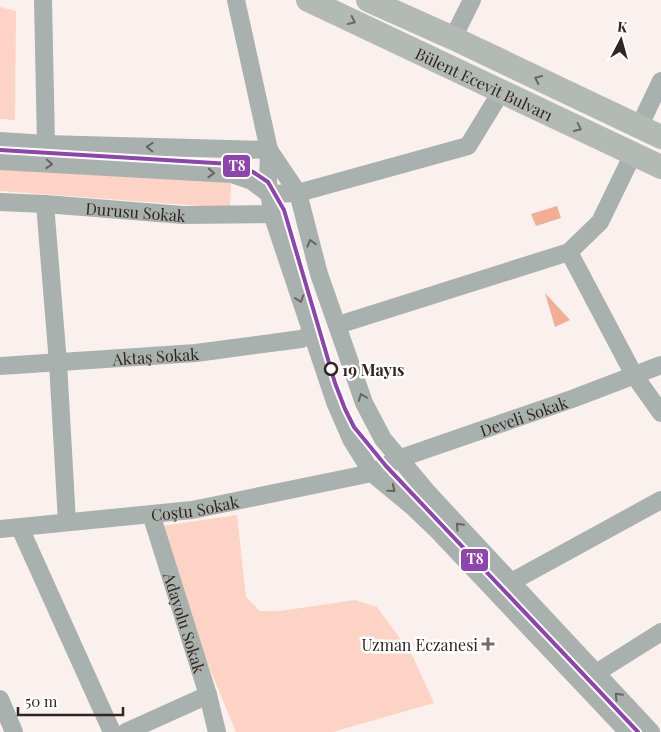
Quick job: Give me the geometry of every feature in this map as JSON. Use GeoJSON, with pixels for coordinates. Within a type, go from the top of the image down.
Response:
{"type":"FeatureCollection","features":[{"type":"Feature","properties":{"kind":"main road","name":"Bülent Ecevit Bulvarı"},"geometry":{"type":"LineString","coordinates":[[308,0],[661,167]]}},
{"type":"Feature","properties":{"kind":"main road","name":"Bülent Ecevit Bulvarı"},"geometry":{"type":"LineString","coordinates":[[368,0],[453,38],[661,137]]}},
{"type":"Feature","properties":{"kind":"street"},"geometry":{"type":"LineString","coordinates":[[236,0],[269,150],[269,194],[272,214],[335,402],[351,439],[385,466],[510,582],[651,732]]}},
{"type":"Feature","properties":{"kind":"street"},"geometry":{"type":"LineString","coordinates":[[453,38],[472,0]]}},
{"type":"Feature","properties":{"kind":"street"},"geometry":{"type":"LineString","coordinates":[[38,1],[46,144]]}},
{"type":"Feature","properties":{"kind":"street"},"geometry":{"type":"LineString","coordinates":[[639,127],[661,81]]}},
{"type":"Feature","properties":{"kind":"street"},"geometry":{"type":"LineString","coordinates":[[0,161],[232,174],[252,181],[269,194],[298,193],[468,146],[502,92]]}},
{"type":"Feature","properties":{"kind":"street"},"geometry":{"type":"LineString","coordinates":[[0,141],[269,150]]}},
{"type":"Feature","properties":{"kind":"street"},"geometry":{"type":"LineString","coordinates":[[269,150],[298,193],[319,274],[364,403],[383,439],[385,466],[414,507],[628,732]]}},
{"type":"Feature","properties":{"kind":"street"},"geometry":{"type":"LineString","coordinates":[[338,324],[569,252],[600,222],[633,154]]}},
{"type":"Feature","properties":{"kind":"street","name":"Durusu Sokak"},"geometry":{"type":"LineString","coordinates":[[0,202],[183,215],[272,214]]}},
{"type":"Feature","properties":{"kind":"street"},"geometry":{"type":"LineString","coordinates":[[45,204],[58,363],[67,522]]}},
{"type":"Feature","properties":{"kind":"street"},"geometry":{"type":"LineString","coordinates":[[569,252],[634,375],[661,413]]}},
{"type":"Feature","properties":{"kind":"street","name":"Aktaş Sokak"},"geometry":{"type":"LineString","coordinates":[[0,366],[196,353],[301,339],[312,334]]}},
{"type":"Feature","properties":{"kind":"street","name":"Develi Sokak"},"geometry":{"type":"LineString","coordinates":[[385,466],[661,365]]}},
{"type":"Feature","properties":{"kind":"street","name":"Coştu Sokak"},"geometry":{"type":"LineString","coordinates":[[0,529],[192,510],[385,466]]}},
{"type":"Feature","properties":{"kind":"street"},"geometry":{"type":"LineString","coordinates":[[510,582],[661,500]]}},
{"type":"Feature","properties":{"kind":"street","name":"Adayolu Sokak"},"geometry":{"type":"LineString","coordinates":[[151,514],[208,695],[217,732]]}},
{"type":"Feature","properties":{"kind":"street"},"geometry":{"type":"LineString","coordinates":[[20,528],[112,732]]}},
{"type":"Feature","properties":{"kind":"street"},"geometry":{"type":"LineString","coordinates":[[596,673],[661,632]]}},
{"type":"Feature","properties":{"kind":"street"},"geometry":{"type":"LineString","coordinates":[[126,732],[208,695]]}},
{"type":"Feature","properties":{"kind":"street"},"geometry":{"type":"LineString","coordinates":[[0,699],[14,732]]}},
{"type":"Feature","properties":{"kind":"shaded area"},"geometry":{"type":"Polygon","coordinates":[[[0,7],[16,11],[15,120],[0,119],[0,7]]]}},
{"type":"Feature","properties":{"kind":"shaded area"},"geometry":{"type":"Polygon","coordinates":[[[0,164],[231,182],[230,208],[0,191],[0,164]]]}},
{"type":"Feature","properties":{"kind":"shaded area"},"geometry":{"type":"Polygon","coordinates":[[[557,206],[561,218],[536,226],[531,214],[557,206]]]}},
{"type":"Feature","properties":{"kind":"shaded area"},"geometry":{"type":"Polygon","coordinates":[[[545,293],[570,320],[555,327],[545,293]]]}},
{"type":"Feature","properties":{"kind":"shaded area"},"geometry":{"type":"Polygon","coordinates":[[[237,515],[246,597],[260,611],[280,611],[355,600],[377,607],[412,655],[434,703],[333,732],[236,732],[200,645],[162,526],[237,515]]]}},
{"type":"Feature","properties":{"kind":"transit line","name":"T8"},"geometry":{"type":"LineString","coordinates":[[0,150],[231,164],[253,172],[268,182],[284,210],[335,383],[354,427],[386,466],[638,732]]}},
{"type":"Feature","properties":{"kind":"place","name":"19 Mayıs"},"geometry":{"type":"Point","coordinates":[331,369]}},
{"type":"Feature","properties":{"kind":"place","name":"Uzman Eczanesi"},"geometry":{"type":"Point","coordinates":[488,644]}}]}
